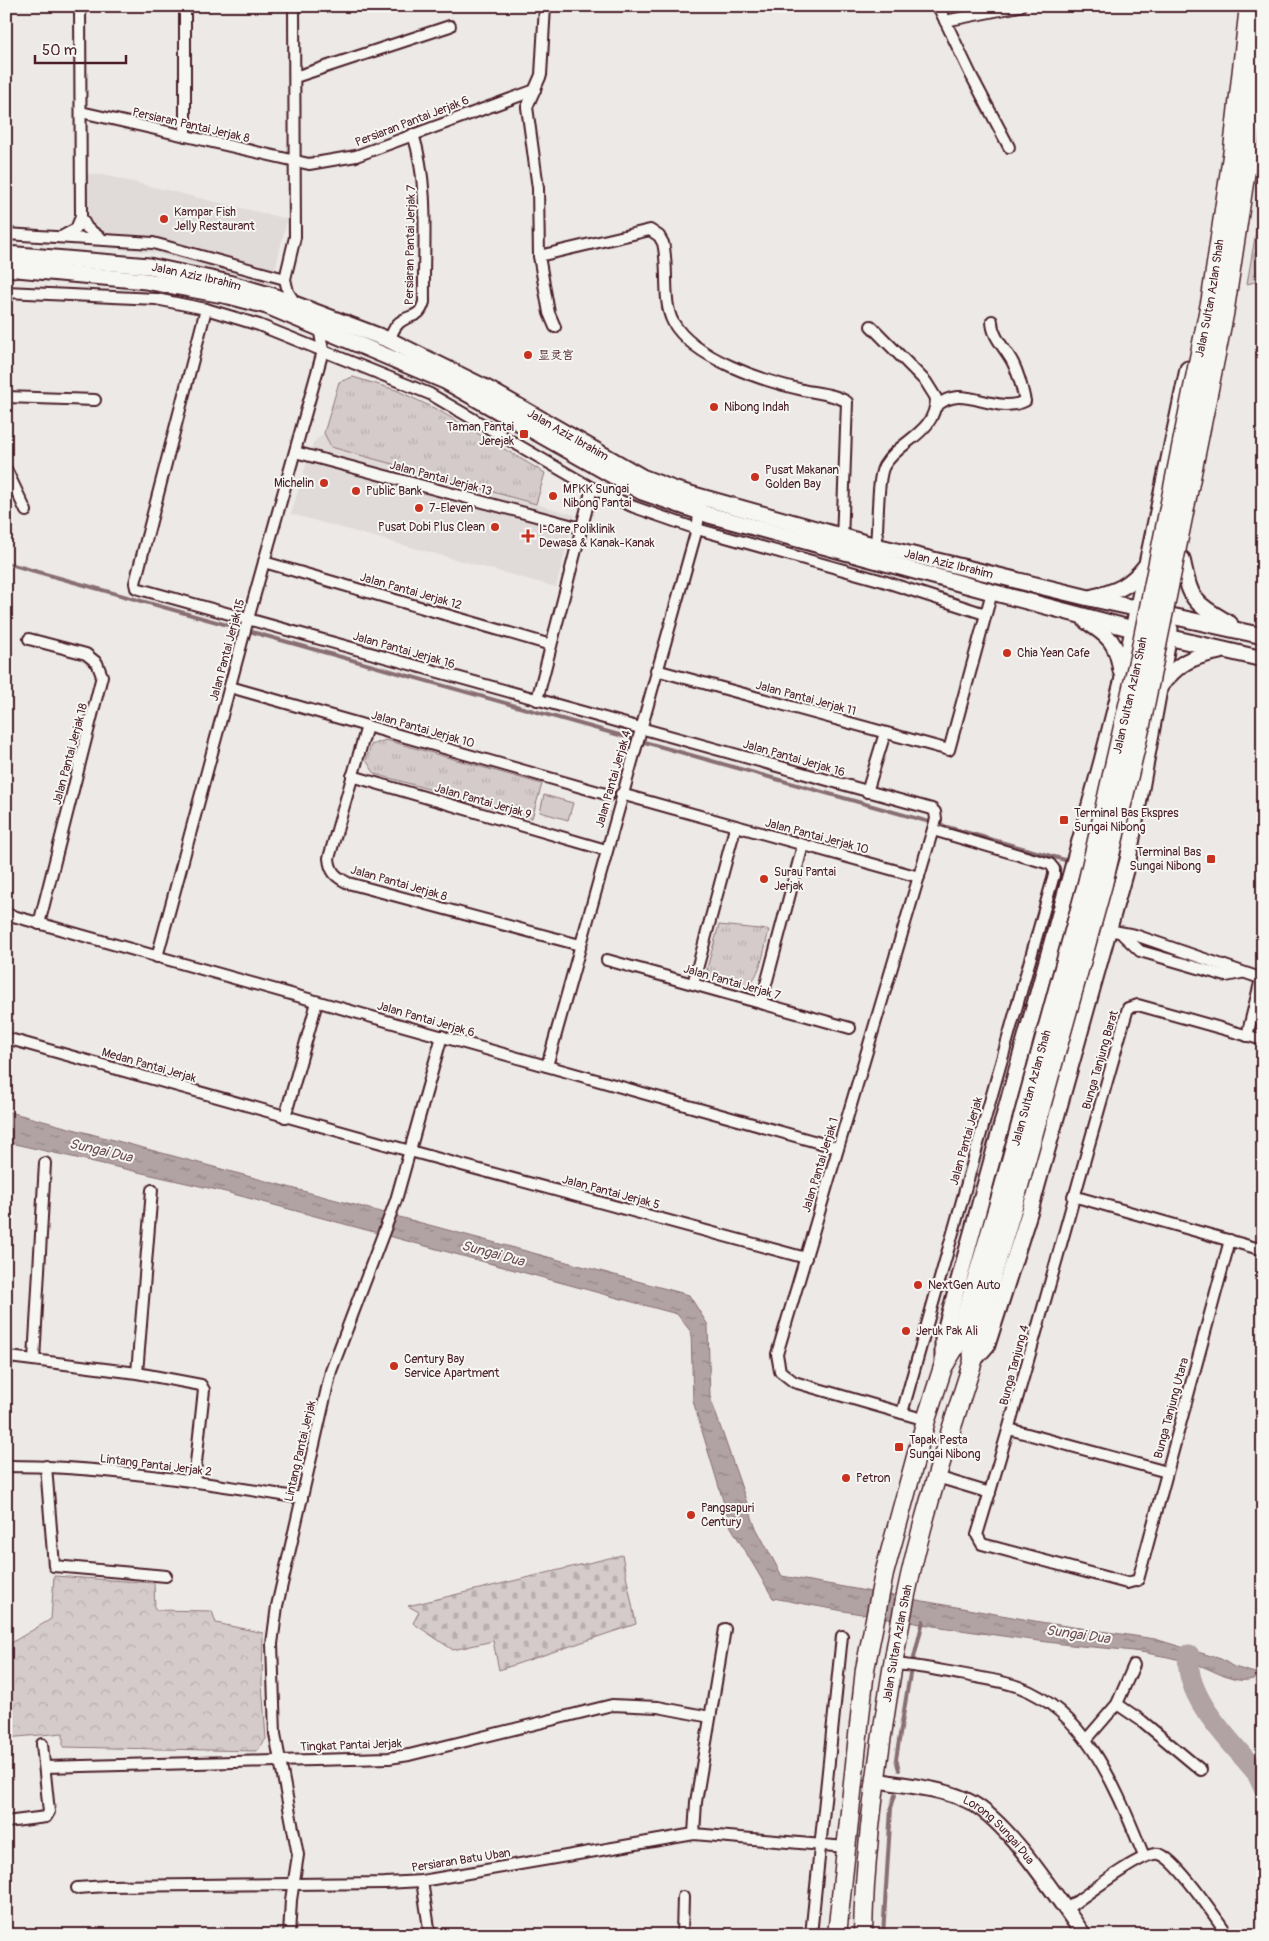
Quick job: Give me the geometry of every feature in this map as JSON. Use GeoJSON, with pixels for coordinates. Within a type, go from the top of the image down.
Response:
{"type":"FeatureCollection","features":[{"type":"Feature","properties":{"kind":"highway","name":"Jalan Sultan Azlan Shah"},"geometry":{"type":"LineString","coordinates":[[863,1935],[866,1860],[875,1780],[900,1664],[899,1630],[909,1580],[936,1477],[973,1361],[972,1342],[1087,884],[1139,657],[1211,298],[1233,149],[1249,6]]}},
{"type":"Feature","properties":{"kind":"highway","name":"Jalan Sultan Azlan Shah"},"geometry":{"type":"LineString","coordinates":[[837,1935],[865,1669],[884,1574],[926,1420],[943,1367],[958,1342],[1010,1192],[1101,894],[1143,716],[1224,315],[1248,157],[1263,23]]}},
{"type":"Feature","properties":{"kind":"main road","name":"Jalan Sultan Azlan Shah"},"geometry":{"type":"LineString","coordinates":[[943,1367],[943,1338],[1057,930],[1122,682],[1136,608],[1210,266],[1227,151],[1241,6]]}},
{"type":"Feature","properties":{"kind":"main road","name":"Jalan Sultan Azlan Shah"},"geometry":{"type":"LineString","coordinates":[[973,1361],[988,1345],[1028,1216],[1128,860],[1182,559],[1222,366],[1235,288],[1263,76]]}},
{"type":"Feature","properties":{"kind":"main road","name":"Jalan Aziz Ibrahim"},"geometry":{"type":"LineString","coordinates":[[6,254],[90,259],[267,306],[319,326],[445,381],[642,492],[701,505],[874,553],[992,592],[1077,615],[1263,659]]}},
{"type":"Feature","properties":{"kind":"main road","name":"Jalan Aziz Ibrahim"},"geometry":{"type":"LineString","coordinates":[[6,268],[147,274],[225,282],[273,296],[389,340],[488,389],[642,477],[701,505]]}},
{"type":"Feature","properties":{"kind":"main road","name":"Jalan Aziz Ibrahim"},"geometry":{"type":"LineString","coordinates":[[874,553],[1263,636]]}},
{"type":"Feature","properties":{"kind":"main road"},"geometry":{"type":"LineString","coordinates":[[1182,559],[1189,588],[1197,604],[1240,631]]}},
{"type":"Feature","properties":{"kind":"main road"},"geometry":{"type":"LineString","coordinates":[[1089,598],[1120,589],[1130,584],[1147,564]]}},
{"type":"Feature","properties":{"kind":"main road"},"geometry":{"type":"LineString","coordinates":[[1077,615],[1106,634],[1116,646],[1122,682]]}},
{"type":"Feature","properties":{"kind":"main road"},"geometry":{"type":"LineString","coordinates":[[1158,688],[1181,664],[1190,658],[1224,650]]}},
{"type":"Feature","properties":{"kind":"main road"},"geometry":{"type":"LineString","coordinates":[[1093,793],[1108,783],[1125,784],[1130,789],[1138,807]]}},
{"type":"Feature","properties":{"kind":"street"},"geometry":{"type":"LineString","coordinates":[[61,237],[76,230],[81,217],[80,6]]}},
{"type":"Feature","properties":{"kind":"street"},"geometry":{"type":"LineString","coordinates":[[184,136],[185,6]]}},
{"type":"Feature","properties":{"kind":"street"},"geometry":{"type":"LineString","coordinates":[[273,296],[282,278],[295,237],[294,6]]}},
{"type":"Feature","properties":{"kind":"street"},"geometry":{"type":"LineString","coordinates":[[545,6],[541,75],[527,107],[538,188],[539,256],[549,313],[555,327]]}},
{"type":"Feature","properties":{"kind":"street"},"geometry":{"type":"LineString","coordinates":[[938,6],[1009,147]]}},
{"type":"Feature","properties":{"kind":"street"},"geometry":{"type":"LineString","coordinates":[[945,21],[1020,6]]}},
{"type":"Feature","properties":{"kind":"street"},"geometry":{"type":"LineString","coordinates":[[295,77],[450,26]]}},
{"type":"Feature","properties":{"kind":"street","name":"Persiaran Pantai Jerjak 6"},"geometry":{"type":"LineString","coordinates":[[295,162],[309,164],[348,158],[535,90]]}},
{"type":"Feature","properties":{"kind":"street","name":"Persiaran Pantai Jerjak 8"},"geometry":{"type":"LineString","coordinates":[[81,112],[295,162]]}},
{"type":"Feature","properties":{"kind":"street","name":"Persiaran Pantai Jerjak 7"},"geometry":{"type":"LineString","coordinates":[[389,340],[395,327],[403,320],[416,316],[421,311],[424,302],[423,175],[422,161],[413,134]]}},
{"type":"Feature","properties":{"kind":"street"},"geometry":{"type":"LineString","coordinates":[[81,217],[86,228],[102,239]]}},
{"type":"Feature","properties":{"kind":"street"},"geometry":{"type":"LineString","coordinates":[[539,256],[650,230],[659,236],[664,243],[669,310],[673,322],[692,342],[724,364],[768,382],[847,402],[842,544]]}},
{"type":"Feature","properties":{"kind":"street"},"geometry":{"type":"LineString","coordinates":[[6,234],[102,239],[165,246],[282,278]]}},
{"type":"Feature","properties":{"kind":"street"},"geometry":{"type":"LineString","coordinates":[[282,278],[295,304]]}},
{"type":"Feature","properties":{"kind":"street"},"geometry":{"type":"LineString","coordinates":[[6,292],[156,299],[206,309],[259,325],[430,394],[592,488],[634,507],[696,529],[883,581],[985,614],[992,592]]}},
{"type":"Feature","properties":{"kind":"street","name":"Jalan Pantai Jerjak 16"},"geometry":{"type":"LineString","coordinates":[[206,309],[135,586],[247,622],[537,700],[639,733],[932,809],[935,812],[936,819]]}},
{"type":"Feature","properties":{"kind":"street"},"geometry":{"type":"LineString","coordinates":[[874,553],[882,469],[893,454],[925,427],[936,407],[944,399],[957,396],[993,405],[1013,406],[1025,401],[1021,381],[1012,362],[992,330],[992,321]]}},
{"type":"Feature","properties":{"kind":"street","name":"Jalan Pantai Jerjak 15"},"geometry":{"type":"LineString","coordinates":[[157,957],[243,636],[323,351],[319,326]]}},
{"type":"Feature","properties":{"kind":"street"},"geometry":{"type":"LineString","coordinates":[[871,326],[932,390],[936,398],[936,407]]}},
{"type":"Feature","properties":{"kind":"street"},"geometry":{"type":"LineString","coordinates":[[323,351],[343,337]]}},
{"type":"Feature","properties":{"kind":"street"},"geometry":{"type":"LineString","coordinates":[[6,397],[95,400]]}},
{"type":"Feature","properties":{"kind":"street","name":"Jalan Pantai Jerjak 13"},"geometry":{"type":"LineString","coordinates":[[295,452],[581,528]]}},
{"type":"Feature","properties":{"kind":"street"},"geometry":{"type":"LineString","coordinates":[[6,469],[26,511]]}},
{"type":"Feature","properties":{"kind":"street"},"geometry":{"type":"LineString","coordinates":[[537,700],[592,488]]}},
{"type":"Feature","properties":{"kind":"street","name":"Jalan Pantai Jerjak 4"},"geometry":{"type":"LineString","coordinates":[[546,1066],[696,529],[701,505]]}},
{"type":"Feature","properties":{"kind":"street","name":"Jalan Pantai Jerjak 12"},"geometry":{"type":"LineString","coordinates":[[264,562],[551,645]]}},
{"type":"Feature","properties":{"kind":"street","name":"Jalan Pantai Jerjak 11"},"geometry":{"type":"LineString","coordinates":[[656,670],[949,750],[985,614]]}},
{"type":"Feature","properties":{"kind":"street","name":"Jalan Pantai Jerjak 18"},"geometry":{"type":"LineString","coordinates":[[29,639],[86,654],[97,663],[102,676],[39,924]]}},
{"type":"Feature","properties":{"kind":"street","name":"Jalan Pantai Jerjak 10"},"geometry":{"type":"LineString","coordinates":[[230,686],[609,794]]}},
{"type":"Feature","properties":{"kind":"street","name":"Jalan Pantai Jerjak 8"},"geometry":{"type":"LineString","coordinates":[[367,726],[329,858],[330,866],[337,878],[348,883],[580,945]]}},
{"type":"Feature","properties":{"kind":"street"},"geometry":{"type":"LineString","coordinates":[[867,792],[885,733]]}},
{"type":"Feature","properties":{"kind":"street","name":"Jalan Pantai Jerjak 9"},"geometry":{"type":"LineString","coordinates":[[352,776],[606,850]]}},
{"type":"Feature","properties":{"kind":"street","name":"Jalan Pantai Jerjak 10"},"geometry":{"type":"LineString","coordinates":[[622,794],[735,828],[919,877]]}},
{"type":"Feature","properties":{"kind":"street","name":"Jalan Pantai Jerjak 1"},"geometry":{"type":"LineString","coordinates":[[926,1420],[794,1382],[780,1371],[777,1354],[936,819]]}},
{"type":"Feature","properties":{"kind":"street"},"geometry":{"type":"LineString","coordinates":[[693,984],[735,828]]}},
{"type":"Feature","properties":{"kind":"street","name":"Jalan Pantai Jerjak"},"geometry":{"type":"LineString","coordinates":[[902,1413],[1054,875],[1054,868],[1050,864],[933,830]]}},
{"type":"Feature","properties":{"kind":"street"},"geometry":{"type":"LineString","coordinates":[[761,1003],[803,845]]}},
{"type":"Feature","properties":{"kind":"street","name":"Jalan Pantai Jerjak 6"},"geometry":{"type":"LineString","coordinates":[[6,914],[838,1148]]}},
{"type":"Feature","properties":{"kind":"street"},"geometry":{"type":"LineString","coordinates":[[1108,930],[1123,935],[1135,935],[1262,979],[1247,1036]]}},
{"type":"Feature","properties":{"kind":"street","name":"Jalan Pantai Jerjak 7"},"geometry":{"type":"LineString","coordinates":[[608,960],[850,1028]]}},
{"type":"Feature","properties":{"kind":"street"},"geometry":{"type":"LineString","coordinates":[[285,1117],[317,1002]]}},
{"type":"Feature","properties":{"kind":"street","name":"Bunga Tanjung Barat"},"geometry":{"type":"LineString","coordinates":[[1073,1196],[1130,1006],[1138,1005],[1263,1040]]}},
{"type":"Feature","properties":{"kind":"street","name":"Lintang Pantai Jerjak"},"geometry":{"type":"LineString","coordinates":[[289,1935],[291,1900],[298,1854],[278,1760],[272,1675],[273,1626],[332,1372],[396,1200],[442,1036]]}},
{"type":"Feature","properties":{"kind":"street","name":"Medan Pantai Jerjak"},"geometry":{"type":"LineString","coordinates":[[6,1038],[410,1151]]}},
{"type":"Feature","properties":{"kind":"street","name":"Jalan Pantai Jerjak 5"},"geometry":{"type":"LineString","coordinates":[[410,1151],[806,1258]]}},
{"type":"Feature","properties":{"kind":"street"},"geometry":{"type":"LineString","coordinates":[[34,1360],[46,1163]]}},
{"type":"Feature","properties":{"kind":"street"},"geometry":{"type":"LineString","coordinates":[[137,1373],[152,1190]]}},
{"type":"Feature","properties":{"kind":"street"},"geometry":{"type":"LineString","coordinates":[[1073,1196],[1263,1250]]}},
{"type":"Feature","properties":{"kind":"street","name":"Bunga Tanjung 4"},"geometry":{"type":"LineString","coordinates":[[978,1540],[977,1535],[1009,1429],[1073,1196]]}},
{"type":"Feature","properties":{"kind":"street","name":"Bunga Tanjung Utara"},"geometry":{"type":"LineString","coordinates":[[978,1540],[982,1544],[1128,1583],[1136,1582],[1230,1240]]}},
{"type":"Feature","properties":{"kind":"street"},"geometry":{"type":"LineString","coordinates":[[9,1357],[137,1373],[190,1382],[203,1388],[194,1481]]}},
{"type":"Feature","properties":{"kind":"street"},"geometry":{"type":"LineString","coordinates":[[1009,1429],[1167,1472]]}},
{"type":"Feature","properties":{"kind":"street","name":"Lintang Pantai Jerjak 2"},"geometry":{"type":"LineString","coordinates":[[6,1466],[46,1466],[194,1481],[302,1498]]}},
{"type":"Feature","properties":{"kind":"street"},"geometry":{"type":"LineString","coordinates":[[46,1466],[54,1566],[166,1576]]}},
{"type":"Feature","properties":{"kind":"street"},"geometry":{"type":"LineString","coordinates":[[936,1477],[990,1494]]}},
{"type":"Feature","properties":{"kind":"street"},"geometry":{"type":"LineString","coordinates":[[694,1834],[696,1802],[725,1629]]}},
{"type":"Feature","properties":{"kind":"street"},"geometry":{"type":"LineString","coordinates":[[810,1935],[842,1636]]}},
{"type":"Feature","properties":{"kind":"street"},"geometry":{"type":"LineString","coordinates":[[900,1664],[1002,1682],[1021,1688],[1063,1716],[1086,1740],[1102,1765],[1122,1804],[1144,1856]]}},
{"type":"Feature","properties":{"kind":"street"},"geometry":{"type":"LineString","coordinates":[[1086,1740],[1117,1704],[1134,1665]]}},
{"type":"Feature","properties":{"kind":"street"},"geometry":{"type":"LineString","coordinates":[[1117,1704],[1142,1721],[1201,1770]]}},
{"type":"Feature","properties":{"kind":"street","name":"Tingkat Pantai Jerjak"},"geometry":{"type":"LineString","coordinates":[[45,1767],[366,1759],[409,1755],[612,1705],[658,1707],[710,1717]]}},
{"type":"Feature","properties":{"kind":"street"},"geometry":{"type":"LineString","coordinates":[[6,1822],[46,1817],[48,1812],[42,1744]]}},
{"type":"Feature","properties":{"kind":"street","name":"Lorong Sungai Dua"},"geometry":{"type":"LineString","coordinates":[[875,1780],[947,1794],[972,1803],[995,1819],[1012,1838],[1084,1935]]}},
{"type":"Feature","properties":{"kind":"street","name":"Persiaran Batu Uban"},"geometry":{"type":"LineString","coordinates":[[77,1888],[422,1881],[694,1834],[846,1847]]}},
{"type":"Feature","properties":{"kind":"street"},"geometry":{"type":"LineString","coordinates":[[1065,1910],[1144,1856],[1153,1853],[1160,1854],[1169,1859],[1196,1891],[1228,1935]]}},
{"type":"Feature","properties":{"kind":"street"},"geometry":{"type":"LineString","coordinates":[[422,1881],[430,1935]]}},
{"type":"Feature","properties":{"kind":"street"},"geometry":{"type":"LineString","coordinates":[[682,1935],[683,1897]]}},
{"type":"Feature","properties":{"kind":"shaded area"},"geometry":{"type":"Polygon","coordinates":[[[87,174],[103,175],[287,219],[271,287],[155,253],[91,246],[87,174]]]}},
{"type":"Feature","properties":{"kind":"shaded area"},"geometry":{"type":"Polygon","coordinates":[[[324,433],[331,447],[575,515],[556,587],[291,514],[313,443],[324,433]]]}},
{"type":"Feature","properties":{"kind":"green space"},"geometry":{"type":"Polygon","coordinates":[[[1263,190],[1263,280],[1247,284],[1263,190]]]}},
{"type":"Feature","properties":{"kind":"green space"},"geometry":{"type":"Polygon","coordinates":[[[353,377],[396,390],[438,410],[545,473],[536,504],[331,447],[324,433],[339,382],[353,377]]]}},
{"type":"Feature","properties":{"kind":"green space"},"geometry":{"type":"Polygon","coordinates":[[[386,740],[542,784],[532,818],[375,774],[366,760],[371,745],[386,740]]]}},
{"type":"Feature","properties":{"kind":"green space"},"geometry":{"type":"Polygon","coordinates":[[[544,795],[573,803],[568,820],[540,812],[544,795]]]}},
{"type":"Feature","properties":{"kind":"green space"},"geometry":{"type":"Polygon","coordinates":[[[719,925],[769,930],[761,963],[753,980],[748,985],[737,986],[714,979],[709,974],[707,968],[719,925]]]}},
{"type":"Feature","properties":{"kind":"green space"},"geometry":{"type":"Polygon","coordinates":[[[622,1555],[636,1624],[499,1670],[493,1641],[453,1650],[413,1623],[419,1612],[408,1606],[622,1555]]]}},
{"type":"Feature","properties":{"kind":"green space"},"geometry":{"type":"Polygon","coordinates":[[[54,1576],[154,1583],[155,1610],[212,1611],[216,1623],[263,1633],[262,1683],[266,1739],[257,1751],[63,1747],[63,1733],[6,1738],[6,1646],[51,1619],[54,1576]]]}},
{"type":"Feature","properties":{"kind":"water","name":"Sungai Dua"},"geometry":{"type":"Polygon","coordinates":[[[6,1111],[689,1295],[708,1325],[710,1397],[755,1526],[782,1576],[1046,1623],[1155,1639],[1221,1659],[1234,1667],[1262,1675],[1253,1679],[1237,1680],[1193,1664],[1145,1653],[1068,1645],[984,1633],[878,1617],[773,1598],[731,1527],[693,1401],[691,1332],[677,1314],[226,1192],[6,1142],[6,1111]]]}},
{"type":"Feature","properties":{"kind":"waterway"},"geometry":{"type":"LineString","coordinates":[[6,563],[1065,860]]}},
{"type":"Feature","properties":{"kind":"waterway"},"geometry":{"type":"LineString","coordinates":[[899,1770],[896,1759],[910,1674],[923,1621]]}},
{"type":"Feature","properties":{"kind":"waterway"},"geometry":{"type":"LineString","coordinates":[[1189,1655],[1189,1671],[1201,1703],[1211,1718],[1257,1773],[1263,1786]]}},
{"type":"Feature","properties":{"kind":"waterway"},"geometry":{"type":"LineString","coordinates":[[883,1935],[891,1808],[895,1795]]}},
{"type":"Feature","properties":{"kind":"place","name":"Kampar Fish Jelly Restaurant"},"geometry":{"type":"Point","coordinates":[164,219]}},
{"type":"Feature","properties":{"kind":"place","name":"显灵宫"},"geometry":{"type":"Point","coordinates":[528,355]}},
{"type":"Feature","properties":{"kind":"place","name":"Nibong Indah"},"geometry":{"type":"Point","coordinates":[714,407]}},
{"type":"Feature","properties":{"kind":"place","name":"Taman Pantai Jerejak"},"geometry":{"type":"Point","coordinates":[524,434]}},
{"type":"Feature","properties":{"kind":"place","name":"Pusat Makanan Golden Bay"},"geometry":{"type":"Point","coordinates":[755,477]}},
{"type":"Feature","properties":{"kind":"place","name":"Michelin"},"geometry":{"type":"Point","coordinates":[324,483]}},
{"type":"Feature","properties":{"kind":"place","name":"Public Bank"},"geometry":{"type":"Point","coordinates":[356,491]}},
{"type":"Feature","properties":{"kind":"place","name":"MPKK Sungai Nibong Pantai"},"geometry":{"type":"Point","coordinates":[553,496]}},
{"type":"Feature","properties":{"kind":"place","name":"7-Eleven"},"geometry":{"type":"Point","coordinates":[419,508]}},
{"type":"Feature","properties":{"kind":"place","name":"Pusat Dobi Plus Clean"},"geometry":{"type":"Point","coordinates":[495,527]}},
{"type":"Feature","properties":{"kind":"place","name":"I-Care Poliklinik Dewasa & Kanak-Kanak"},"geometry":{"type":"Point","coordinates":[528,536]}},
{"type":"Feature","properties":{"kind":"place","name":"Chia Yean Cafe"},"geometry":{"type":"Point","coordinates":[1007,653]}},
{"type":"Feature","properties":{"kind":"place","name":"Terminal Bas Ekspres Sungai Nibong"},"geometry":{"type":"Point","coordinates":[1064,820]}},
{"type":"Feature","properties":{"kind":"place","name":"Terminal Bas Sungai Nibong"},"geometry":{"type":"Point","coordinates":[1211,859]}},
{"type":"Feature","properties":{"kind":"place","name":"Surau Pantai Jerjak"},"geometry":{"type":"Point","coordinates":[764,879]}},
{"type":"Feature","properties":{"kind":"place","name":"NextGen Auto"},"geometry":{"type":"Point","coordinates":[918,1285]}},
{"type":"Feature","properties":{"kind":"place","name":"Jeruk Pak Ali"},"geometry":{"type":"Point","coordinates":[906,1331]}},
{"type":"Feature","properties":{"kind":"place","name":"Century Bay Service Apartment"},"geometry":{"type":"Point","coordinates":[394,1366]}},
{"type":"Feature","properties":{"kind":"place","name":"Tapak Pesta Sungai Nibong"},"geometry":{"type":"Point","coordinates":[899,1447]}},
{"type":"Feature","properties":{"kind":"place","name":"Petron"},"geometry":{"type":"Point","coordinates":[846,1478]}},
{"type":"Feature","properties":{"kind":"place","name":"Pangsapuri Century"},"geometry":{"type":"Point","coordinates":[691,1515]}}]}
